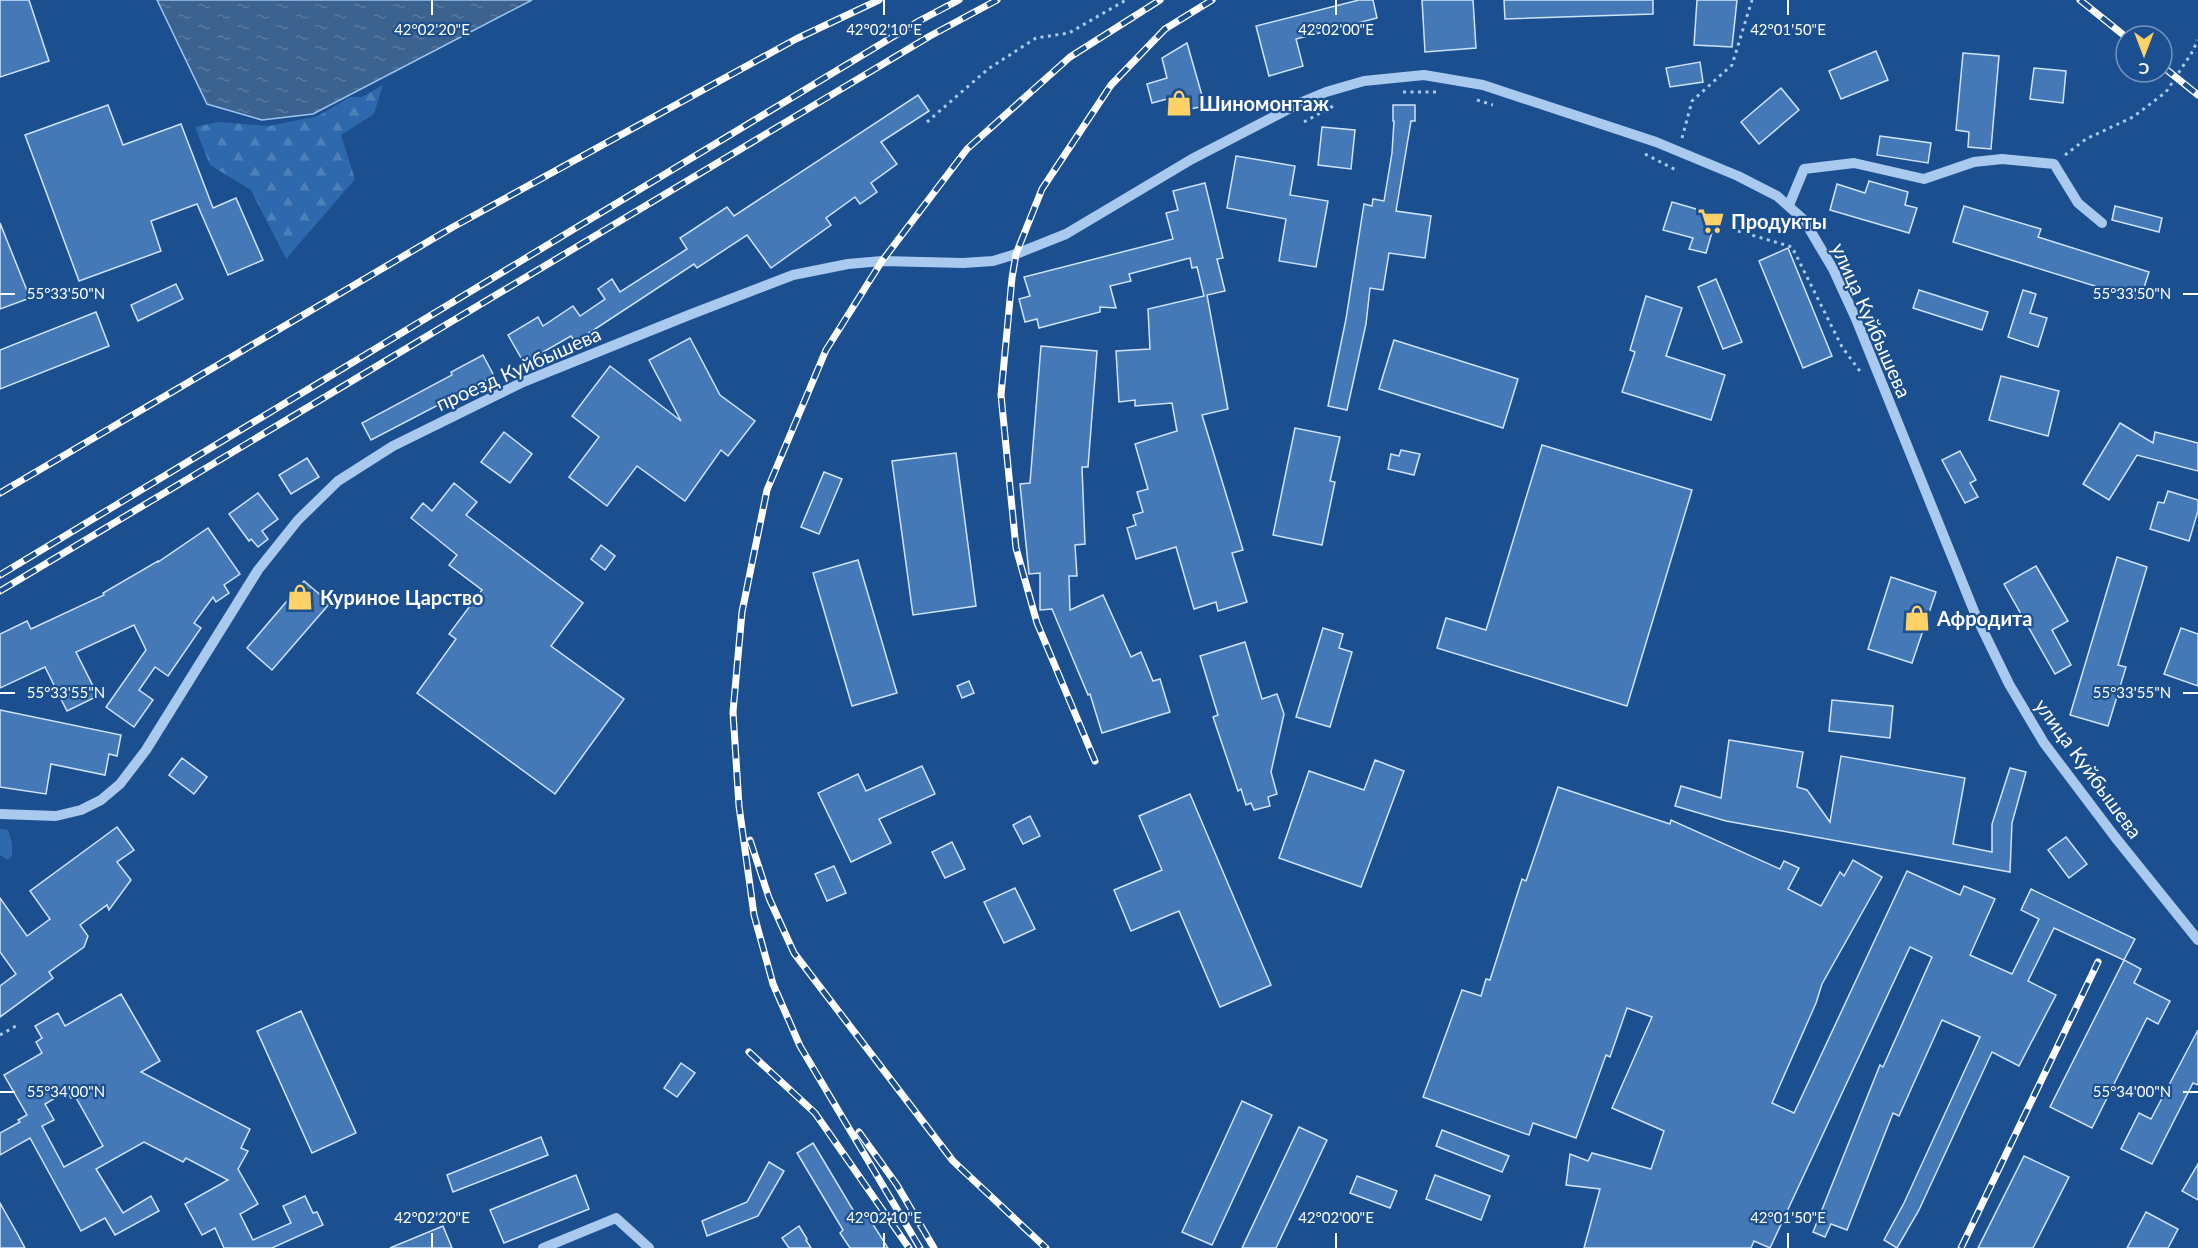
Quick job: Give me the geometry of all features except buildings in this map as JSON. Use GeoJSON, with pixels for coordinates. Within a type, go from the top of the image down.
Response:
{"type":"FeatureCollection","features":[{"type":"Feature","properties":{"kind":"street","name":"улица Куйбышева"},"geometry":{"type":"LineString","coordinates":[[1192,159],[1326,92],[1364,81],[1424,75],[1483,85],[1656,142],[1738,176],[1777,196],[1789,205],[1804,220],[1833,269],[1976,616],[2009,684],[2044,743],[2115,837],[2198,940]]}},
{"type":"Feature","properties":{"kind":"street","name":"проезд Куйбышева"},"geometry":{"type":"LineString","coordinates":[[0,814],[56,816],[81,810],[101,800],[120,784],[146,750],[258,570],[298,520],[338,481],[393,446],[533,378],[793,276],[848,264],[882,261],[963,263],[993,261],[1016,254],[1066,234],[1192,159]]}},
{"type":"Feature","properties":{"kind":"street"},"geometry":{"type":"LineString","coordinates":[[1789,205],[1804,169],[1854,163],[1924,179],[1974,162],[2002,159],[2054,164],[2078,203],[2102,223]]}},
{"type":"Feature","properties":{"kind":"street"},"geometry":{"type":"LineString","coordinates":[[543,1248],[616,1218],[649,1248]]}},
{"type":"Feature","properties":{"kind":"path"},"geometry":{"type":"LineString","coordinates":[[927,122],[988,69],[1036,38],[1069,33],[1126,0]]}},
{"type":"Feature","properties":{"kind":"path"},"geometry":{"type":"LineString","coordinates":[[1682,153],[1682,132],[1692,101],[1732,65],[1752,0]]}},
{"type":"Feature","properties":{"kind":"path"},"geometry":{"type":"LineString","coordinates":[[2054,164],[2086,139],[2133,117],[2166,92],[2198,40]]}},
{"type":"Feature","properties":{"kind":"path"},"geometry":{"type":"LineString","coordinates":[[1395,92],[1440,92]]}},
{"type":"Feature","properties":{"kind":"path"},"geometry":{"type":"LineString","coordinates":[[1474,99],[1496,106]]}},
{"type":"Feature","properties":{"kind":"path"},"geometry":{"type":"LineString","coordinates":[[1304,122],[1344,102]]}},
{"type":"Feature","properties":{"kind":"path"},"geometry":{"type":"LineString","coordinates":[[1639,151],[1676,170]]}},
{"type":"Feature","properties":{"kind":"path"},"geometry":{"type":"LineString","coordinates":[[1738,231],[1792,247],[1842,347],[1864,378]]}},
{"type":"Feature","properties":{"kind":"path"},"geometry":{"type":"LineString","coordinates":[[0,1035],[16,1026]]}},
{"type":"Feature","properties":{"kind":"green space"},"geometry":{"type":"Polygon","coordinates":[[[383,85],[374,114],[341,135],[355,179],[286,259],[251,190],[210,165],[195,127],[218,122],[269,126],[318,116],[350,97],[362,97],[383,85]]]}},
{"type":"Feature","properties":{"kind":"green space"},"geometry":{"type":"Polygon","coordinates":[[[0,829],[8,830],[12,843],[12,856],[8,860],[0,855],[0,829]]]}},
{"type":"Feature","properties":{"kind":"water"},"geometry":{"type":"Polygon","coordinates":[[[157,0],[532,0],[313,114],[262,120],[207,104],[157,0]]]}},
{"type":"Feature","properties":{"kind":"railway"},"geometry":{"type":"LineString","coordinates":[[0,493],[453,227],[796,39],[879,0]]}},
{"type":"Feature","properties":{"kind":"railway"},"geometry":{"type":"LineString","coordinates":[[0,575],[919,21],[959,0]]}},
{"type":"Feature","properties":{"kind":"railway"},"geometry":{"type":"LineString","coordinates":[[0,591],[930,36],[997,0]]}},
{"type":"Feature","properties":{"kind":"railway"},"geometry":{"type":"LineString","coordinates":[[920,1248],[800,1046],[773,984],[754,915],[739,806],[733,712],[742,612],[767,490],[826,350],[882,261],[967,149],[1070,57],[1160,0]]}},
{"type":"Feature","properties":{"kind":"railway"},"geometry":{"type":"LineString","coordinates":[[1095,761],[1037,623],[1016,548],[1001,395],[1012,278],[1016,254],[1042,189],[1111,85],[1165,29],[1212,0]]}},
{"type":"Feature","properties":{"kind":"railway"},"geometry":{"type":"LineString","coordinates":[[2080,0],[2114,27]]}},
{"type":"Feature","properties":{"kind":"railway"},"geometry":{"type":"LineString","coordinates":[[2174,76],[2198,95]]}},
{"type":"Feature","properties":{"kind":"railway"},"geometry":{"type":"LineString","coordinates":[[750,840],[769,898],[794,953],[953,1161],[1046,1248]]}},
{"type":"Feature","properties":{"kind":"railway"},"geometry":{"type":"LineString","coordinates":[[1961,1248],[2098,962]]}},
{"type":"Feature","properties":{"kind":"railway"},"geometry":{"type":"LineString","coordinates":[[749,1052],[815,1113],[909,1248]]}},
{"type":"Feature","properties":{"kind":"railway"},"geometry":{"type":"LineString","coordinates":[[859,1132],[897,1185],[934,1248]]}},
{"type":"Feature","properties":{"kind":"place","name":"Шиномонтаж"},"geometry":{"type":"Point","coordinates":[1179,103]}},
{"type":"Feature","properties":{"kind":"place","name":"Продукты"},"geometry":{"type":"Point","coordinates":[1711,221]}},
{"type":"Feature","properties":{"kind":"place","name":"Куриное Царство"},"geometry":{"type":"Point","coordinates":[300,597]}},
{"type":"Feature","properties":{"kind":"place","name":"Афродита"},"geometry":{"type":"Point","coordinates":[1917,618]}}]}
